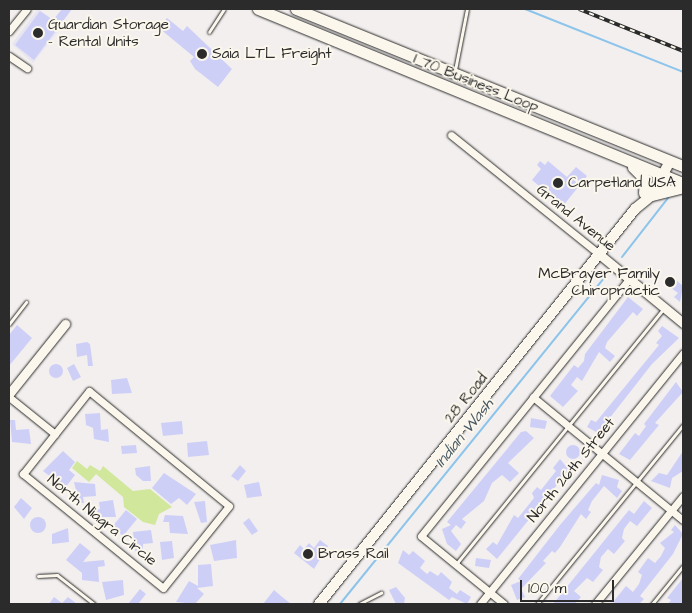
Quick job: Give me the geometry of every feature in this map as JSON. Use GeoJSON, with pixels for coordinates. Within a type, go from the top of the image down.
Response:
{"type":"FeatureCollection","features":[{"type":"Feature","properties":{"kind":"main road","name":"I 70 Business Loop"},"geometry":{"type":"LineString","coordinates":[[258,9],[683,183]]}},
{"type":"Feature","properties":{"kind":"main road","name":"I 70 Business Loop"},"geometry":{"type":"LineString","coordinates":[[296,9],[683,166]]}},
{"type":"Feature","properties":{"kind":"main road"},"geometry":{"type":"LineString","coordinates":[[451,89],[454,73]]}},
{"type":"Feature","properties":{"kind":"main road"},"geometry":{"type":"LineString","coordinates":[[619,157],[643,176],[648,194],[683,188]]}},
{"type":"Feature","properties":{"kind":"main road","name":"28 Road"},"geometry":{"type":"LineString","coordinates":[[319,604],[648,194],[670,160]]}},
{"type":"Feature","properties":{"kind":"street"},"geometry":{"type":"LineString","coordinates":[[9,31],[27,9]]}},
{"type":"Feature","properties":{"kind":"street"},"geometry":{"type":"LineString","coordinates":[[9,56],[27,68]]}},
{"type":"Feature","properties":{"kind":"street","name":"Grand Avenue"},"geometry":{"type":"LineString","coordinates":[[451,135],[683,323]]}},
{"type":"Feature","properties":{"kind":"street"},"geometry":{"type":"LineString","coordinates":[[504,604],[421,536],[630,279]]}},
{"type":"Feature","properties":{"kind":"street"},"geometry":{"type":"LineString","coordinates":[[55,434],[9,396],[66,324]]}},
{"type":"Feature","properties":{"kind":"street","name":"North 26th Street"},"geometry":{"type":"LineString","coordinates":[[480,604],[683,354]]}},
{"type":"Feature","properties":{"kind":"street","name":"North Niagra Circle"},"geometry":{"type":"LineString","coordinates":[[90,391],[229,506],[163,588],[23,474],[55,434],[90,391]]}},
{"type":"Feature","properties":{"kind":"street"},"geometry":{"type":"LineString","coordinates":[[533,397],[683,520]]}},
{"type":"Feature","properties":{"kind":"street"},"geometry":{"type":"LineString","coordinates":[[595,604],[683,496]]}},
{"type":"Feature","properties":{"kind":"lane"},"geometry":{"type":"LineString","coordinates":[[209,32],[224,9]]}},
{"type":"Feature","properties":{"kind":"lane"},"geometry":{"type":"LineString","coordinates":[[454,73],[467,9]]}},
{"type":"Feature","properties":{"kind":"lane"},"geometry":{"type":"LineString","coordinates":[[9,324],[26,302]]}},
{"type":"Feature","properties":{"kind":"lane"},"geometry":{"type":"LineString","coordinates":[[456,565],[664,307]]}},
{"type":"Feature","properties":{"kind":"lane"},"geometry":{"type":"LineString","coordinates":[[537,604],[683,425]]}},
{"type":"Feature","properties":{"kind":"lane"},"geometry":{"type":"LineString","coordinates":[[652,604],[683,566]]}},
{"type":"Feature","properties":{"kind":"lane"},"geometry":{"type":"LineString","coordinates":[[38,576],[57,575],[94,604]]}},
{"type":"Feature","properties":{"kind":"lane"},"geometry":{"type":"LineString","coordinates":[[359,604],[380,593]]}},
{"type":"Feature","properties":{"kind":"shaded area","name":"Guardian Storage - Rental Units"},"geometry":{"type":"Polygon","coordinates":[[[38,9],[62,26],[33,63],[12,44],[38,9]]]}},
{"type":"Feature","properties":{"kind":"green space"},"geometry":{"type":"Polygon","coordinates":[[[77,461],[87,469],[90,465],[100,471],[103,466],[133,491],[150,489],[172,507],[159,514],[155,525],[143,522],[124,507],[123,497],[96,474],[89,482],[72,468],[77,461]]]}},
{"type":"Feature","properties":{"kind":"building","name":"Guardian Storage - Rental Units"},"geometry":{"type":"Polygon","coordinates":[[[62,9],[72,9],[34,60],[15,45],[40,11],[53,20],[62,9]]]}},
{"type":"Feature","properties":{"kind":"building","name":"Saia LTL Freight"},"geometry":{"type":"Polygon","coordinates":[[[167,18],[183,31],[187,26],[232,69],[218,87],[195,69],[190,61],[194,57],[159,28],[167,18]]]}},
{"type":"Feature","properties":{"kind":"building","name":"Carpetland USA"},"geometry":{"type":"Polygon","coordinates":[[[540,161],[545,165],[548,161],[567,177],[576,167],[587,176],[563,206],[532,180],[541,169],[537,165],[540,161]]]}},
{"type":"Feature","properties":{"kind":"building"},"geometry":{"type":"Polygon","coordinates":[[[670,275],[683,286],[680,302],[674,297],[678,293],[664,283],[670,275]]]}},
{"type":"Feature","properties":{"kind":"building"},"geometry":{"type":"Polygon","coordinates":[[[628,297],[643,309],[637,316],[633,312],[607,342],[605,348],[615,356],[610,362],[599,352],[582,381],[577,377],[571,385],[578,391],[563,407],[550,396],[574,365],[578,368],[584,361],[585,354],[628,297]]]}},
{"type":"Feature","properties":{"kind":"building"},"geometry":{"type":"Polygon","coordinates":[[[17,325],[32,338],[9,366],[9,335],[17,325]]]}},
{"type":"Feature","properties":{"kind":"building"},"geometry":{"type":"Polygon","coordinates":[[[662,326],[679,338],[652,364],[598,433],[587,427],[591,420],[596,422],[659,345],[656,343],[662,336],[658,331],[662,326]]]}},
{"type":"Feature","properties":{"kind":"building"},"geometry":{"type":"Polygon","coordinates":[[[87,342],[90,344],[93,366],[88,366],[87,355],[77,357],[76,344],[87,342]]]}},
{"type":"Feature","properties":{"kind":"building"},"geometry":{"type":"Polygon","coordinates":[[[53,364],[59,364],[63,371],[59,378],[53,378],[49,374],[49,368],[53,364]]]}},
{"type":"Feature","properties":{"kind":"building"},"geometry":{"type":"Polygon","coordinates":[[[74,364],[81,377],[73,381],[67,368],[74,364]]]}},
{"type":"Feature","properties":{"kind":"building"},"geometry":{"type":"Polygon","coordinates":[[[127,378],[132,393],[112,394],[111,380],[127,378]]]}},
{"type":"Feature","properties":{"kind":"building"},"geometry":{"type":"Polygon","coordinates":[[[676,382],[683,392],[655,423],[659,425],[630,460],[619,454],[635,433],[639,436],[646,426],[644,424],[676,382]]]}},
{"type":"Feature","properties":{"kind":"building"},"geometry":{"type":"Polygon","coordinates":[[[100,413],[101,430],[108,429],[109,442],[94,439],[93,428],[86,425],[85,414],[100,413]]]}},
{"type":"Feature","properties":{"kind":"building"},"geometry":{"type":"Polygon","coordinates":[[[531,418],[547,421],[545,429],[530,427],[531,418]]]}},
{"type":"Feature","properties":{"kind":"building"},"geometry":{"type":"Polygon","coordinates":[[[10,420],[15,420],[16,430],[29,429],[31,444],[12,442],[10,420]]]}},
{"type":"Feature","properties":{"kind":"building"},"geometry":{"type":"Polygon","coordinates":[[[182,421],[183,434],[163,436],[161,423],[182,421]]]}},
{"type":"Feature","properties":{"kind":"building"},"geometry":{"type":"Polygon","coordinates":[[[526,431],[534,438],[508,463],[519,473],[510,482],[502,475],[492,483],[484,501],[462,519],[466,522],[461,529],[456,525],[451,531],[461,544],[456,551],[447,544],[442,529],[451,525],[447,522],[521,432],[526,431]]]}},
{"type":"Feature","properties":{"kind":"building"},"geometry":{"type":"Polygon","coordinates":[[[207,441],[209,455],[188,457],[187,443],[207,441]]]}},
{"type":"Feature","properties":{"kind":"building"},"geometry":{"type":"Polygon","coordinates":[[[136,445],[137,453],[122,454],[121,446],[136,445]]]}},
{"type":"Feature","properties":{"kind":"building"},"geometry":{"type":"Polygon","coordinates":[[[573,445],[578,447],[580,452],[578,457],[573,459],[568,457],[566,452],[568,447],[573,445]]]}},
{"type":"Feature","properties":{"kind":"building"},"geometry":{"type":"Polygon","coordinates":[[[63,451],[75,462],[69,470],[75,475],[62,492],[58,489],[61,485],[43,471],[63,451]]]}},
{"type":"Feature","properties":{"kind":"building"},"geometry":{"type":"Polygon","coordinates":[[[683,451],[683,471],[672,478],[670,488],[651,481],[659,473],[667,475],[683,451]]]}},
{"type":"Feature","properties":{"kind":"building"},"geometry":{"type":"Polygon","coordinates":[[[560,459],[569,470],[497,559],[486,549],[493,542],[497,545],[514,515],[518,518],[534,498],[532,493],[537,487],[541,490],[556,471],[553,468],[560,459]]]}},
{"type":"Feature","properties":{"kind":"building"},"geometry":{"type":"Polygon","coordinates":[[[240,465],[246,471],[238,481],[231,476],[240,465]]]}},
{"type":"Feature","properties":{"kind":"building"},"geometry":{"type":"Polygon","coordinates":[[[150,466],[151,481],[143,481],[136,475],[135,468],[150,466]]]}},
{"type":"Feature","properties":{"kind":"building"},"geometry":{"type":"Polygon","coordinates":[[[164,473],[196,494],[187,505],[179,498],[171,504],[152,488],[164,473]]]}},
{"type":"Feature","properties":{"kind":"building"},"geometry":{"type":"Polygon","coordinates":[[[602,475],[619,480],[617,487],[622,491],[617,498],[604,486],[592,501],[588,510],[591,512],[586,519],[581,514],[560,547],[555,553],[552,551],[543,561],[546,563],[521,589],[525,597],[517,600],[511,585],[521,581],[518,579],[560,525],[596,483],[599,485],[602,475]]]}},
{"type":"Feature","properties":{"kind":"building"},"geometry":{"type":"Polygon","coordinates":[[[74,482],[95,484],[96,496],[83,497],[84,503],[79,503],[74,482]]]}},
{"type":"Feature","properties":{"kind":"building"},"geometry":{"type":"Polygon","coordinates":[[[259,482],[262,496],[247,498],[244,485],[259,482]]]}},
{"type":"Feature","properties":{"kind":"building"},"geometry":{"type":"Polygon","coordinates":[[[21,498],[32,508],[24,519],[14,507],[21,498]]]}},
{"type":"Feature","properties":{"kind":"building"},"geometry":{"type":"Polygon","coordinates":[[[113,500],[116,517],[94,517],[93,510],[100,509],[99,502],[113,500]]]}},
{"type":"Feature","properties":{"kind":"building"},"geometry":{"type":"Polygon","coordinates":[[[205,501],[207,522],[201,523],[194,502],[205,501]]]}},
{"type":"Feature","properties":{"kind":"building"},"geometry":{"type":"Polygon","coordinates":[[[644,501],[652,508],[637,526],[630,521],[624,529],[622,538],[625,541],[614,554],[608,549],[601,557],[599,567],[603,570],[593,582],[587,578],[574,591],[581,597],[575,604],[553,604],[629,510],[634,514],[644,501]]]}},
{"type":"Feature","properties":{"kind":"building"},"geometry":{"type":"Polygon","coordinates":[[[126,510],[137,519],[123,536],[112,527],[126,510]]]}},
{"type":"Feature","properties":{"kind":"building"},"geometry":{"type":"Polygon","coordinates":[[[165,515],[183,516],[188,534],[170,533],[169,522],[163,522],[165,515]]]}},
{"type":"Feature","properties":{"kind":"building"},"geometry":{"type":"Polygon","coordinates":[[[35,517],[41,517],[46,522],[44,531],[35,533],[30,528],[30,522],[35,517]]]}},
{"type":"Feature","properties":{"kind":"building"},"geometry":{"type":"Polygon","coordinates":[[[249,518],[258,531],[252,535],[243,523],[249,518]]]}},
{"type":"Feature","properties":{"kind":"building"},"geometry":{"type":"Polygon","coordinates":[[[675,525],[683,534],[673,554],[640,596],[644,599],[639,604],[617,604],[613,602],[626,586],[633,592],[639,584],[642,575],[638,572],[648,558],[655,563],[661,556],[665,548],[660,543],[674,532],[671,530],[675,525]]]}},
{"type":"Feature","properties":{"kind":"building"},"geometry":{"type":"Polygon","coordinates":[[[68,528],[69,542],[52,544],[52,534],[68,528]]]}},
{"type":"Feature","properties":{"kind":"building"},"geometry":{"type":"Polygon","coordinates":[[[151,530],[153,543],[143,544],[143,550],[135,551],[133,532],[151,530]]]}},
{"type":"Feature","properties":{"kind":"building"},"geometry":{"type":"Polygon","coordinates":[[[236,540],[237,558],[214,561],[210,545],[236,540]]]}},
{"type":"Feature","properties":{"kind":"building","name":"Brass Rail"},"geometry":{"type":"Polygon","coordinates":[[[320,540],[328,546],[314,569],[294,553],[300,545],[304,549],[309,543],[314,548],[320,540]]]}},
{"type":"Feature","properties":{"kind":"building"},"geometry":{"type":"Polygon","coordinates":[[[172,541],[174,558],[162,560],[160,542],[172,541]]]}},
{"type":"Feature","properties":{"kind":"building"},"geometry":{"type":"Polygon","coordinates":[[[80,543],[91,552],[83,562],[104,560],[105,566],[98,567],[99,582],[82,580],[82,573],[66,560],[80,543]]]}},
{"type":"Feature","properties":{"kind":"building"},"geometry":{"type":"Polygon","coordinates":[[[403,550],[409,555],[413,551],[425,561],[420,568],[427,574],[430,571],[438,576],[441,572],[452,582],[449,588],[457,594],[460,590],[471,597],[467,604],[452,597],[449,600],[398,563],[403,550]]]}},
{"type":"Feature","properties":{"kind":"building"},"geometry":{"type":"Polygon","coordinates":[[[476,558],[491,560],[489,568],[475,566],[476,558]]]}},
{"type":"Feature","properties":{"kind":"building"},"geometry":{"type":"Polygon","coordinates":[[[211,564],[213,586],[197,588],[204,594],[195,604],[176,602],[189,581],[198,586],[198,565],[211,564]]]}},
{"type":"Feature","properties":{"kind":"building"},"geometry":{"type":"Polygon","coordinates":[[[683,578],[683,604],[668,604],[671,600],[667,598],[683,578]]]}},
{"type":"Feature","properties":{"kind":"building"},"geometry":{"type":"Polygon","coordinates":[[[123,580],[124,595],[106,600],[102,582],[123,580]]]}},
{"type":"Feature","properties":{"kind":"building"},"geometry":{"type":"Polygon","coordinates":[[[396,587],[405,598],[404,604],[396,604],[389,590],[396,587]]]}},
{"type":"Feature","properties":{"kind":"building"},"geometry":{"type":"Polygon","coordinates":[[[140,589],[146,594],[138,604],[128,604],[140,589]]]}},
{"type":"Feature","properties":{"kind":"building"},"geometry":{"type":"Polygon","coordinates":[[[274,590],[281,596],[291,604],[263,604],[274,590]]]}},
{"type":"Feature","properties":{"kind":"building"},"geometry":{"type":"Polygon","coordinates":[[[54,597],[62,603],[68,597],[77,604],[49,604],[54,597]]]}},
{"type":"Feature","properties":{"kind":"waterway"},"geometry":{"type":"LineString","coordinates":[[525,9],[683,72]]}},
{"type":"Feature","properties":{"kind":"waterway","name":"Indian Wash"},"geometry":{"type":"LineString","coordinates":[[622,257],[668,198]]}},
{"type":"Feature","properties":{"kind":"waterway","name":"Indian Wash"},"geometry":{"type":"LineString","coordinates":[[340,604],[606,276]]}},
{"type":"Feature","properties":{"kind":"railway"},"geometry":{"type":"LineString","coordinates":[[579,9],[683,51]]}},
{"type":"Feature","properties":{"kind":"place","name":"Guardian Storage - Rental Units"},"geometry":{"type":"Point","coordinates":[38,33]}},
{"type":"Feature","properties":{"kind":"place","name":"Saia LTL Freight"},"geometry":{"type":"Point","coordinates":[202,54]}},
{"type":"Feature","properties":{"kind":"place","name":"Carpetland USA"},"geometry":{"type":"Point","coordinates":[558,183]}},
{"type":"Feature","properties":{"kind":"place","name":"McBrayer Family Chiropractic"},"geometry":{"type":"Point","coordinates":[670,282]}},
{"type":"Feature","properties":{"kind":"place","name":"Brass Rail"},"geometry":{"type":"Point","coordinates":[308,554]}}]}
